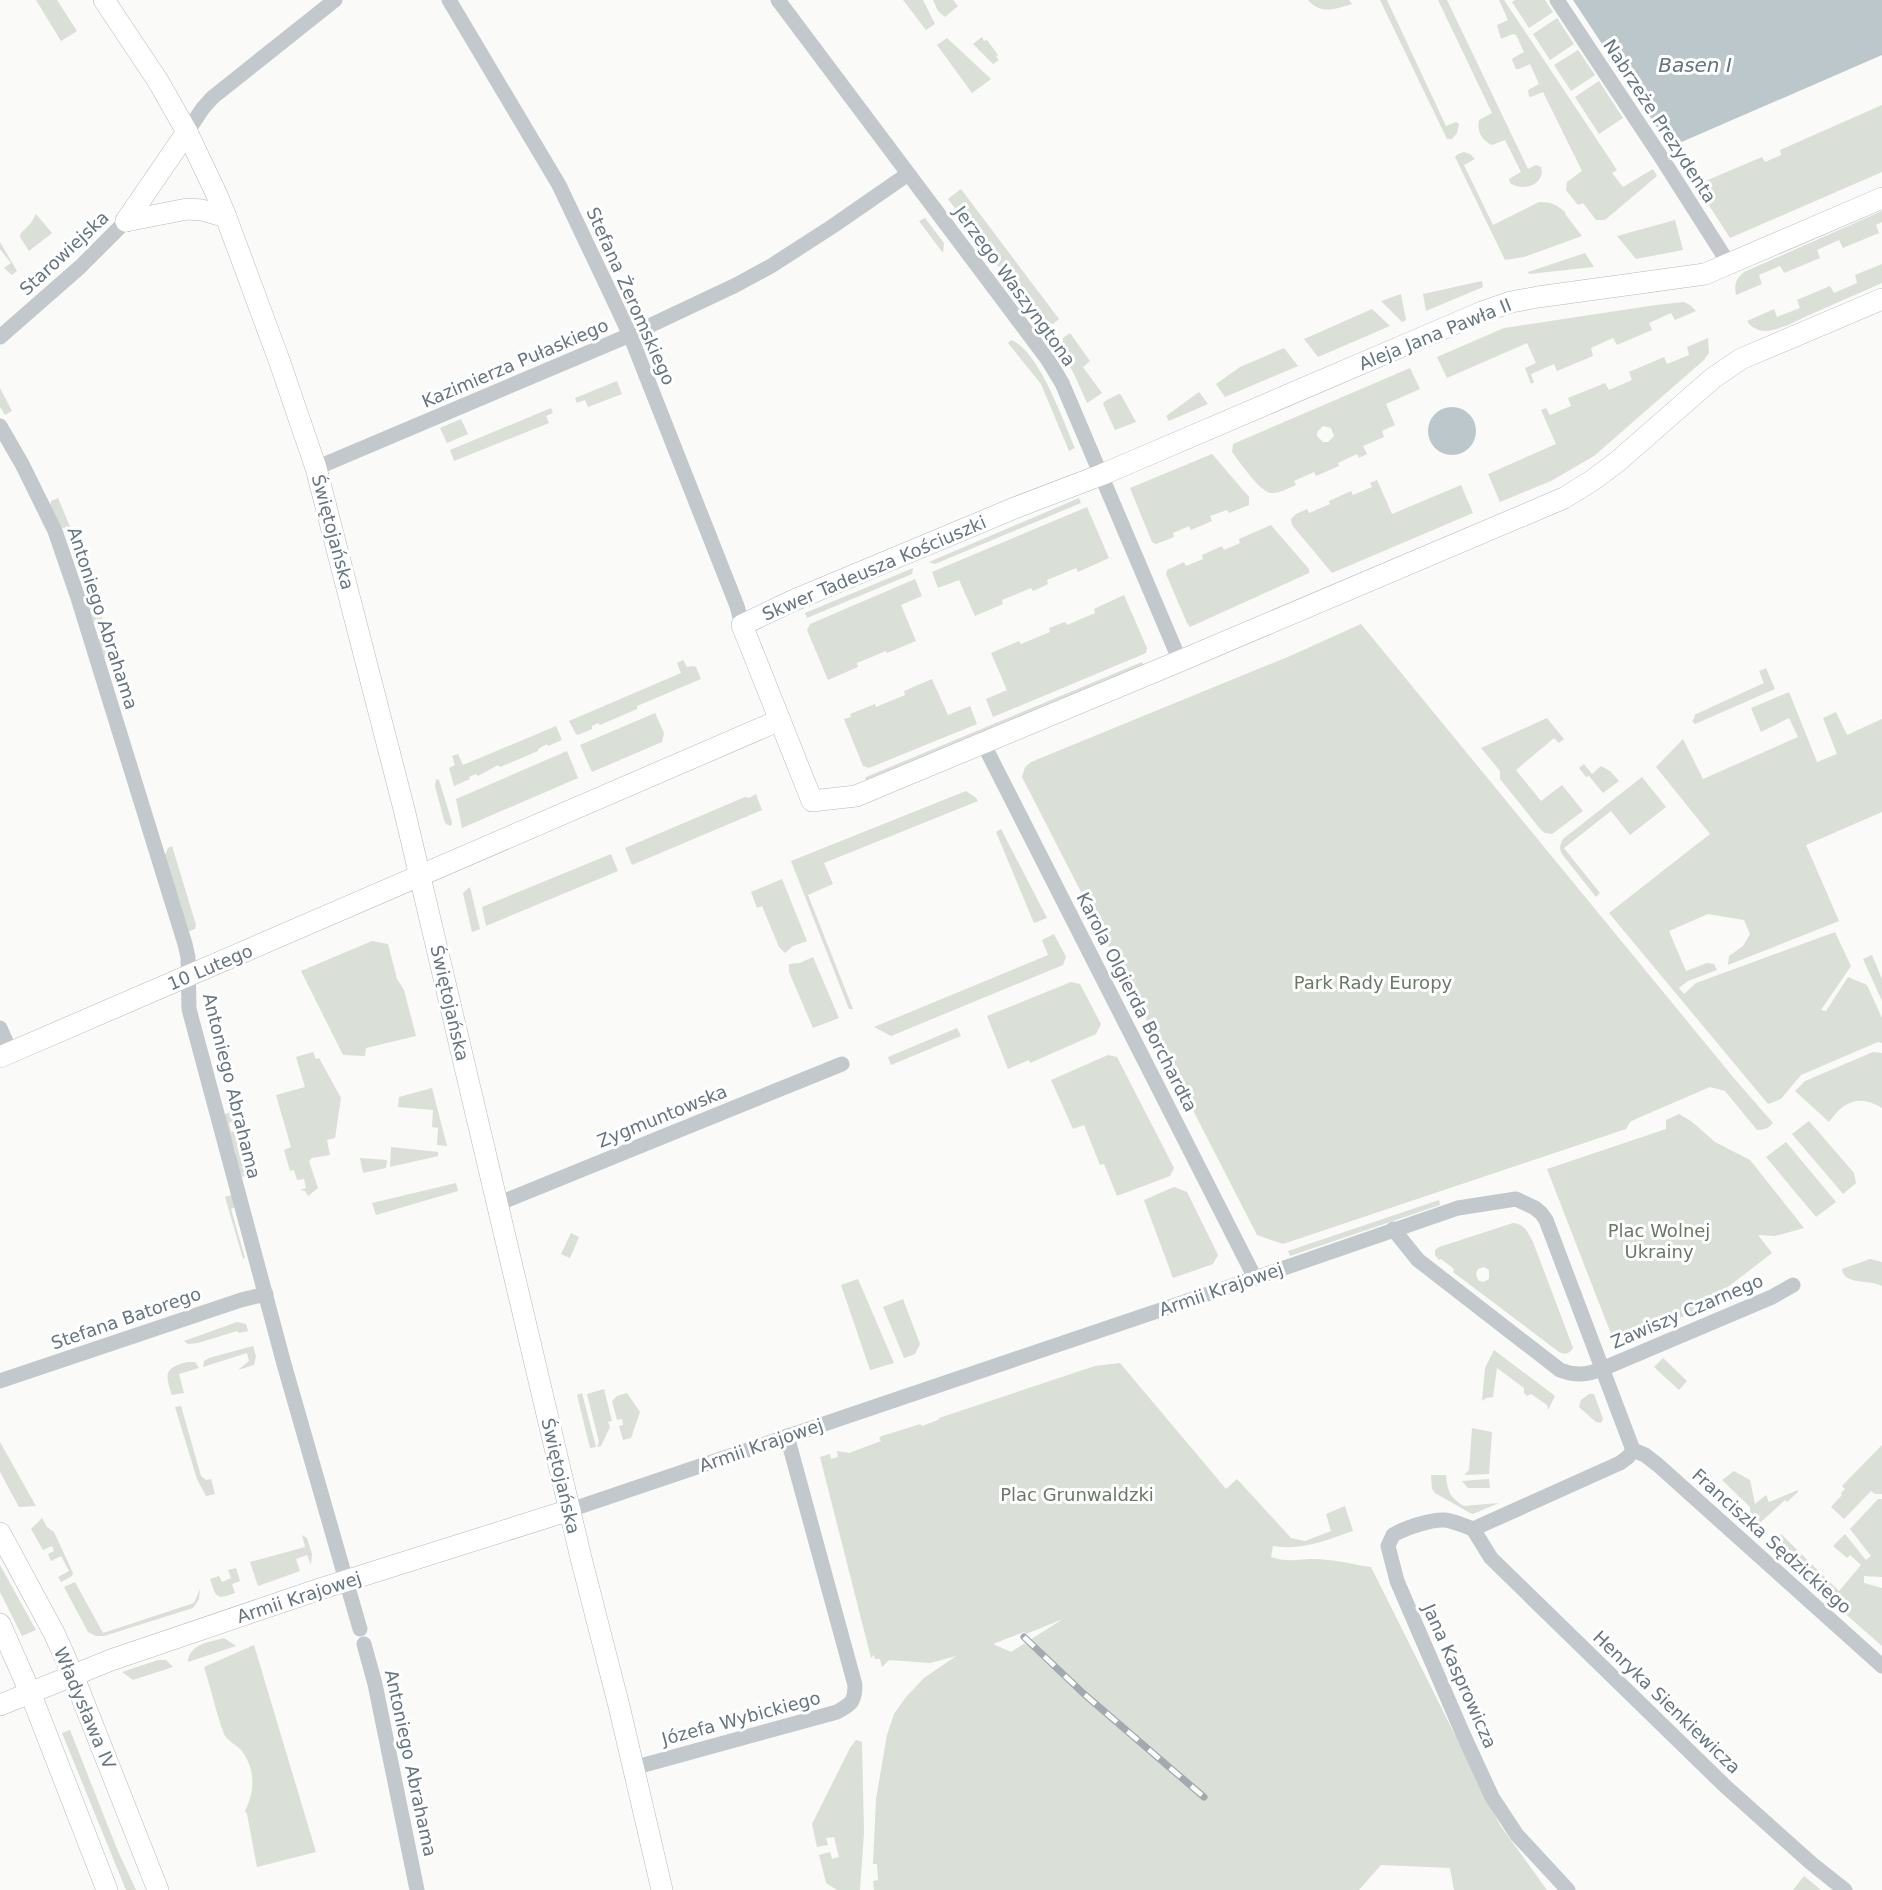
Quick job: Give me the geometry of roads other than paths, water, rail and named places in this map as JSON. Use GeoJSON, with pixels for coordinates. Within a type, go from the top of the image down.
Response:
{"type":"FeatureCollection","features":[{"type":"Feature","properties":{"kind":"street","name":"Świętojańska"},"geometry":{"type":"LineString","coordinates":[[104,0],[158,81],[187,132],[226,217],[316,468],[419,876],[662,1890]]}},
{"type":"Feature","properties":{"kind":"street"},"geometry":{"type":"LineString","coordinates":[[126,221],[213,97],[334,0]]}},
{"type":"Feature","properties":{"kind":"street","name":"Stefana Żeromskiego"},"geometry":{"type":"LineString","coordinates":[[449,0],[559,186],[630,335],[737,606],[742,625]]}},
{"type":"Feature","properties":{"kind":"street","name":"Jerzego Waszyngtona"},"geometry":{"type":"LineString","coordinates":[[778,0],[1048,360],[1062,383],[1180,661]]}},
{"type":"Feature","properties":{"kind":"street","name":"Nabrzeże Prezydenta"},"geometry":{"type":"LineString","coordinates":[[1557,0],[1729,264]]}},
{"type":"Feature","properties":{"kind":"street","name":"Kazimierza Pułaskiego"},"geometry":{"type":"LineString","coordinates":[[316,468],[630,335],[736,285],[771,267],[909,174]]}},
{"type":"Feature","properties":{"kind":"street","name":"Aleja Jana Pawła II"},"geometry":{"type":"LineString","coordinates":[[1101,475],[1390,351],[1511,302],[1705,274],[1882,198]]}},
{"type":"Feature","properties":{"kind":"street"},"geometry":{"type":"LineString","coordinates":[[126,221],[187,209],[202,210],[226,217]]}},
{"type":"Feature","properties":{"kind":"street","name":"Starowiejska"},"geometry":{"type":"LineString","coordinates":[[0,337],[80,267],[126,221]]}},
{"type":"Feature","properties":{"kind":"street"},"geometry":{"type":"LineString","coordinates":[[1180,661],[1564,498],[1617,462],[1713,378],[1741,359],[1882,299]]}},
{"type":"Feature","properties":{"kind":"street","name":"Antoniego Abrahama"},"geometry":{"type":"LineString","coordinates":[[0,426],[55,531],[78,598],[185,944],[188,957],[189,1009],[284,1364],[360,1629]]}},
{"type":"Feature","properties":{"kind":"street","name":"Skwer Tadeusza Kościuszki"},"geometry":{"type":"LineString","coordinates":[[1101,475],[1017,507],[742,625],[812,801],[843,798],[870,791],[1180,661]]}},
{"type":"Feature","properties":{"kind":"street"},"geometry":{"type":"LineString","coordinates":[[419,876],[780,720]]}},
{"type":"Feature","properties":{"kind":"street","name":"Karola Olgierda Borchardta"},"geometry":{"type":"LineString","coordinates":[[983,743],[1255,1278]]}},
{"type":"Feature","properties":{"kind":"street","name":"10 Lutego"},"geometry":{"type":"LineString","coordinates":[[6,1055],[419,876]]}},
{"type":"Feature","properties":{"kind":"street"},"geometry":{"type":"LineString","coordinates":[[0,1028],[6,1055]]}},
{"type":"Feature","properties":{"kind":"street","name":"Zygmuntowska"},"geometry":{"type":"LineString","coordinates":[[497,1204],[842,1064]]}},
{"type":"Feature","properties":{"kind":"street","name":"Armii Krajowej"},"geometry":{"type":"LineString","coordinates":[[0,1705],[95,1666],[268,1606],[570,1510],[1393,1229],[1458,1208],[1507,1199],[1525,1202]]}},
{"type":"Feature","properties":{"kind":"street","name":"Zawiszy Czarnego"},"geometry":{"type":"LineString","coordinates":[[1525,1202],[1541,1213],[1546,1220],[1602,1369],[1793,1286]]}},
{"type":"Feature","properties":{"kind":"street"},"geometry":{"type":"LineString","coordinates":[[1393,1229],[1418,1260],[1560,1370],[1585,1375],[1602,1369],[1633,1450],[1620,1462],[1473,1529]]}},
{"type":"Feature","properties":{"kind":"street","name":"Stefana Batorego"},"geometry":{"type":"LineString","coordinates":[[0,1381],[241,1300],[266,1294]]}},
{"type":"Feature","properties":{"kind":"street","name":"Józefa Wybickiego"},"geometry":{"type":"LineString","coordinates":[[633,1768],[837,1712],[850,1704],[855,1696],[855,1685],[787,1436]]}},
{"type":"Feature","properties":{"kind":"street","name":"Franciszka Sędzickiego"},"geometry":{"type":"LineString","coordinates":[[1633,1450],[1645,1455],[1658,1465],[1882,1666]]}},
{"type":"Feature","properties":{"kind":"street","name":"Jana Kasprowicza"},"geometry":{"type":"LineString","coordinates":[[1473,1529],[1445,1520],[1436,1520],[1411,1527],[1393,1535],[1388,1546],[1389,1554],[1402,1592],[1492,1797],[1517,1835],[1568,1890]]}},
{"type":"Feature","properties":{"kind":"street","name":"Henryka Sienkiewicza"},"geometry":{"type":"LineString","coordinates":[[1473,1529],[1491,1558],[1708,1769],[1811,1863],[1845,1890]]}},
{"type":"Feature","properties":{"kind":"street","name":"Władysława IV"},"geometry":{"type":"LineString","coordinates":[[0,1533],[54,1633],[73,1675],[158,1890]]}},
{"type":"Feature","properties":{"kind":"street"},"geometry":{"type":"LineString","coordinates":[[0,1624],[30,1692],[107,1890]]}},
{"type":"Feature","properties":{"kind":"street","name":"Antoniego Abrahama"},"geometry":{"type":"LineString","coordinates":[[364,1644],[375,1684],[417,1890]]}},
{"type":"Feature","properties":{"kind":"water","name":"Basen I"},"geometry":{"type":"Polygon","coordinates":[[[1573,0],[1882,0],[1882,55],[1670,147],[1573,0]]]}},
{"type":"Feature","properties":{"kind":"water"},"geometry":{"type":"Polygon","coordinates":[[[1452,407],[1469,414],[1476,431],[1469,448],[1452,455],[1435,448],[1428,431],[1435,414],[1452,407]]]}},
{"type":"Feature","properties":{"kind":"railway"},"geometry":{"type":"LineString","coordinates":[[1024,1637],[1084,1694],[1204,1797]]}},
{"type":"Feature","properties":{"kind":"park label","name":"Park Rady Europy"},"geometry":{"type":"Point","coordinates":[1373,982]}},
{"type":"Feature","properties":{"kind":"park label","name":"Plac Wolnej Ukrainy"},"geometry":{"type":"Point","coordinates":[1659,1240]}},
{"type":"Feature","properties":{"kind":"park label","name":"Plac Grunwaldzki"},"geometry":{"type":"Point","coordinates":[1077,1494]}}]}
